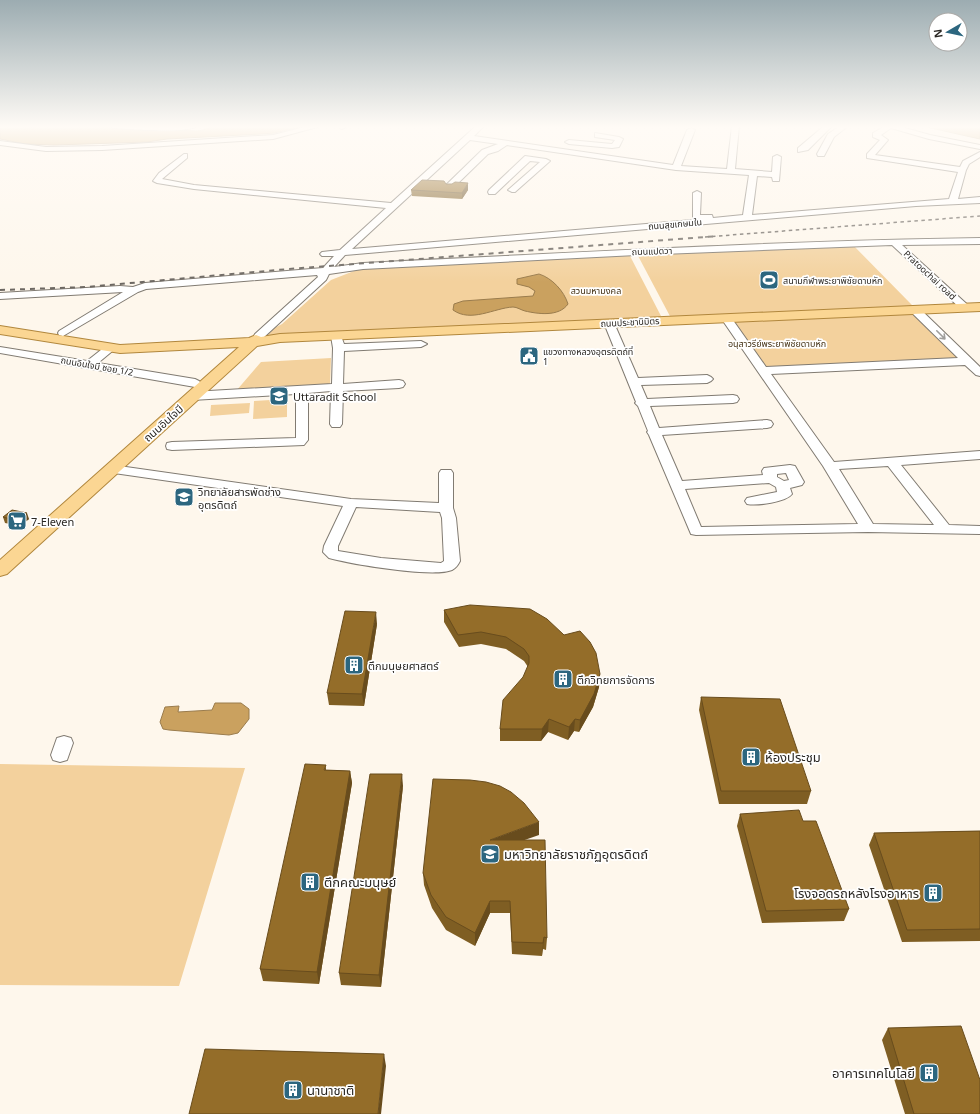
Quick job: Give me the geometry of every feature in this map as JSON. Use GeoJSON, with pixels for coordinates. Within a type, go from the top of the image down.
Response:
{"type":"FeatureCollection","features":[{"type":"Feature","properties":{"kind":"main road","name":"ถนนประชานิมิตร"},"geometry":{"type":"LineString","coordinates":[[250,339],[280,338],[337,342],[610,323],[914,309],[980,308]]}},
{"type":"Feature","properties":{"kind":"main road"},"geometry":{"type":"LineString","coordinates":[[0,322],[123,342],[250,339]]}},
{"type":"Feature","properties":{"kind":"main road"},"geometry":{"type":"LineString","coordinates":[[0,330],[110,348],[128,349],[250,339]]}},
{"type":"Feature","properties":{"kind":"main road","name":"ถนนอินใจมี"},"geometry":{"type":"LineString","coordinates":[[0,570],[107,468],[250,339]]}},
{"type":"Feature","properties":{"kind":"main road","name":"ถนนอินใจมี"},"geometry":{"type":"LineString","coordinates":[[0,557],[107,468]]}},
{"type":"Feature","properties":{"kind":"street"},"geometry":{"type":"LineString","coordinates":[[160,178],[157,181],[194,187],[394,206]]}},
{"type":"Feature","properties":{"kind":"street","name":"ถนนอินใจมี"},"geometry":{"type":"LineString","coordinates":[[250,339],[323,278],[331,270],[343,252],[427,178]]}},
{"type":"Feature","properties":{"kind":"street"},"geometry":{"type":"LineString","coordinates":[[449,187],[457,178]]}},
{"type":"Feature","properties":{"kind":"street"},"geometry":{"type":"LineString","coordinates":[[492,192],[507,178]]}},
{"type":"Feature","properties":{"kind":"street"},"geometry":{"type":"LineString","coordinates":[[512,190],[526,178]]}},
{"type":"Feature","properties":{"kind":"street"},"geometry":{"type":"LineString","coordinates":[[697,193],[696,218],[748,216],[752,178]]}},
{"type":"Feature","properties":{"kind":"street"},"geometry":{"type":"LineString","coordinates":[[953,201],[960,178]]}},
{"type":"Feature","properties":{"kind":"street","name":"ถนนสุขเกษมใน"},"geometry":{"type":"LineString","coordinates":[[325,254],[748,216],[980,200]]}},
{"type":"Feature","properties":{"kind":"street","name":"ถนนแปดวา"},"geometry":{"type":"LineString","coordinates":[[134,290],[145,286],[363,266],[894,242],[980,241]]}},
{"type":"Feature","properties":{"kind":"street","name":"Pratoochai road"},"geometry":{"type":"LineString","coordinates":[[894,242],[965,308]]}},
{"type":"Feature","properties":{"kind":"street"},"geometry":{"type":"LineString","coordinates":[[0,296],[120,289],[134,290]]}},
{"type":"Feature","properties":{"kind":"street"},"geometry":{"type":"LineString","coordinates":[[63,333],[134,290]]}},
{"type":"Feature","properties":{"kind":"street"},"geometry":{"type":"LineString","coordinates":[[914,309],[980,373]]}},
{"type":"Feature","properties":{"kind":"street"},"geometry":{"type":"LineString","coordinates":[[726,318],[830,466],[868,528]]}},
{"type":"Feature","properties":{"kind":"street"},"geometry":{"type":"LineString","coordinates":[[610,323],[653,432],[696,532],[868,528],[980,530]]}},
{"type":"Feature","properties":{"kind":"street"},"geometry":{"type":"LineString","coordinates":[[336,424],[337,342],[421,344]]}},
{"type":"Feature","properties":{"kind":"street"},"geometry":{"type":"LineString","coordinates":[[89,365],[110,348]]}},
{"type":"Feature","properties":{"kind":"street","name":"ถนนอินใจมี ซอย 1/2"},"geometry":{"type":"LineString","coordinates":[[0,350],[89,365],[190,392],[302,390],[399,384]]}},
{"type":"Feature","properties":{"kind":"street"},"geometry":{"type":"LineString","coordinates":[[763,371],[967,360]]}},
{"type":"Feature","properties":{"kind":"street"},"geometry":{"type":"LineString","coordinates":[[633,382],[707,379]]}},
{"type":"Feature","properties":{"kind":"street"},"geometry":{"type":"LineString","coordinates":[[172,446],[299,442],[302,440],[303,428],[302,390]]}},
{"type":"Feature","properties":{"kind":"street"},"geometry":{"type":"LineString","coordinates":[[642,403],[733,399]]}},
{"type":"Feature","properties":{"kind":"street"},"geometry":{"type":"LineString","coordinates":[[653,432],[767,424]]}},
{"type":"Feature","properties":{"kind":"street"},"geometry":{"type":"LineString","coordinates":[[830,466],[980,455]]}},
{"type":"Feature","properties":{"kind":"street"},"geometry":{"type":"LineString","coordinates":[[892,462],[946,530]]}},
{"type":"Feature","properties":{"kind":"street"},"geometry":{"type":"LineString","coordinates":[[107,468],[351,503],[446,508]]}},
{"type":"Feature","properties":{"kind":"street"},"geometry":{"type":"LineString","coordinates":[[351,503],[331,546],[330,552],[334,556],[381,563],[441,568],[446,567],[452,561],[449,518],[446,508],[446,473]]}},
{"type":"Feature","properties":{"kind":"street"},"geometry":{"type":"LineString","coordinates":[[676,485],[776,482],[785,494],[752,501]]}},
{"type":"Feature","properties":{"kind":"green space","name":"อนุสาวรีย์พระยาพิชัยดาบหัก"},"geometry":{"type":"Polygon","coordinates":[[[852,244],[967,361],[763,371],[726,318],[672,320],[636,252],[852,244]]]}},
{"type":"Feature","properties":{"kind":"green space","name":"สวนมหามงคล"},"geometry":{"type":"Polygon","coordinates":[[[629,254],[661,316],[655,321],[450,331],[259,336],[282,324],[331,280],[359,269],[629,254]]]}},
{"type":"Feature","properties":{"kind":"green space"},"geometry":{"type":"Polygon","coordinates":[[[331,358],[330,386],[236,391],[261,362],[331,358]]]}},
{"type":"Feature","properties":{"kind":"green space"},"geometry":{"type":"Polygon","coordinates":[[[287,399],[287,417],[253,419],[254,401],[287,399]]]}},
{"type":"Feature","properties":{"kind":"green space"},"geometry":{"type":"Polygon","coordinates":[[[250,403],[249,413],[210,416],[211,405],[250,403]]]}},
{"type":"Feature","properties":{"kind":"green space"},"geometry":{"type":"Polygon","coordinates":[[[0,764],[245,768],[179,986],[0,985],[0,764]]]}},
{"type":"Feature","properties":{"kind":"shaded area"},"geometry":{"type":"Polygon","coordinates":[[[539,274],[553,282],[564,294],[568,304],[564,308],[548,314],[525,311],[516,307],[475,315],[460,314],[453,310],[454,304],[463,301],[533,296],[535,291],[529,287],[517,284],[517,279],[539,274]]]}},
{"type":"Feature","properties":{"kind":"shaded area"},"geometry":{"type":"Polygon","coordinates":[[[215,703],[241,703],[249,709],[249,719],[238,733],[229,735],[169,730],[163,729],[160,722],[165,707],[179,706],[178,712],[212,710],[215,703]]]}},
{"type":"Feature","properties":{"kind":"building"},"geometry":{"type":"Polygon","coordinates":[[[422,180],[444,181],[446,184],[452,184],[455,182],[468,183],[462,193],[411,190],[422,180]]]}},
{"type":"Feature","properties":{"kind":"building"},"geometry":{"type":"Polygon","coordinates":[[[12,510],[27,513],[18,521],[3,517],[12,510]]]}},
{"type":"Feature","properties":{"kind":"building","name":"ตึกวิทยการจัดการ"},"geometry":{"type":"Polygon","coordinates":[[[470,605],[530,609],[547,619],[564,635],[580,631],[590,642],[596,653],[600,674],[594,694],[580,720],[575,719],[569,727],[549,719],[542,729],[500,729],[503,700],[523,677],[529,663],[529,656],[524,649],[506,637],[481,632],[458,635],[444,610],[470,605]]]}},
{"type":"Feature","properties":{"kind":"building","name":"ตึกมนุษยศาสตร์"},"geometry":{"type":"Polygon","coordinates":[[[345,611],[376,612],[362,694],[327,693],[345,611]]]}},
{"type":"Feature","properties":{"kind":"building","name":"ห้องประชุม"},"geometry":{"type":"Polygon","coordinates":[[[701,697],[780,699],[811,791],[721,791],[701,697]]]}},
{"type":"Feature","properties":{"kind":"building","name":"ตึกคณะมนุษย์"},"geometry":{"type":"Polygon","coordinates":[[[305,764],[326,765],[324,770],[350,771],[317,972],[260,969],[305,764]]]}},
{"type":"Feature","properties":{"kind":"building"},"geometry":{"type":"Polygon","coordinates":[[[370,774],[402,774],[379,975],[339,973],[370,774]]]}},
{"type":"Feature","properties":{"kind":"building"},"geometry":{"type":"Polygon","coordinates":[[[433,779],[470,780],[500,786],[511,792],[524,803],[539,822],[490,840],[545,840],[547,938],[544,937],[543,943],[512,942],[510,901],[490,901],[475,933],[446,917],[431,895],[423,873],[433,779]]]}},
{"type":"Feature","properties":{"kind":"building"},"geometry":{"type":"Polygon","coordinates":[[[799,810],[803,821],[816,821],[849,909],[766,911],[740,814],[799,810]]]}},
{"type":"Feature","properties":{"kind":"building","name":"โรงจอดรถหลังโรงอาหาร"},"geometry":{"type":"Polygon","coordinates":[[[980,831],[980,929],[907,930],[874,833],[980,831]]]}},
{"type":"Feature","properties":{"kind":"building","name":"อาคารเทคโนโลยี"},"geometry":{"type":"Polygon","coordinates":[[[961,1026],[980,1080],[980,1114],[914,1114],[888,1028],[961,1026]]]}},
{"type":"Feature","properties":{"kind":"building","name":"นานาชาติ"},"geometry":{"type":"Polygon","coordinates":[[[205,1049],[384,1054],[378,1114],[189,1114],[205,1049]]]}},
{"type":"Feature","properties":{"kind":"railway"},"geometry":{"type":"LineString","coordinates":[[705,237],[980,216]]}},
{"type":"Feature","properties":{"kind":"railway"},"geometry":{"type":"LineString","coordinates":[[705,237],[718,236]]}},
{"type":"Feature","properties":{"kind":"railway"},"geometry":{"type":"LineString","coordinates":[[0,290],[86,287],[289,269],[705,237]]}},
{"type":"Feature","properties":{"kind":"place","name":"สนามกีฬาพระยาพิชัยดาบหัก"},"geometry":{"type":"Point","coordinates":[769,280]}},
{"type":"Feature","properties":{"kind":"place","name":"แขวงทางหลวงอุตรดิตถ์ที่ 1"},"geometry":{"type":"Point","coordinates":[529,356]}},
{"type":"Feature","properties":{"kind":"place","name":"Uttaradit School"},"geometry":{"type":"Point","coordinates":[279,396]}},
{"type":"Feature","properties":{"kind":"place","name":"วิทยาลัยสารพัดช่าง อุตรดิตถ์"},"geometry":{"type":"Point","coordinates":[184,497]}},
{"type":"Feature","properties":{"kind":"place","name":"7-Eleven"},"geometry":{"type":"Point","coordinates":[17,521]}},
{"type":"Feature","properties":{"kind":"place","name":"ตึกมนุษยศาสตร์"},"geometry":{"type":"Point","coordinates":[354,665]}},
{"type":"Feature","properties":{"kind":"place","name":"ตึกวิทยการจัดการ"},"geometry":{"type":"Point","coordinates":[563,679]}},
{"type":"Feature","properties":{"kind":"place","name":"ห้องประชุม"},"geometry":{"type":"Point","coordinates":[751,757]}},
{"type":"Feature","properties":{"kind":"place","name":"มหาวิทยาลัยราชภัฏอุตรดิตถ์"},"geometry":{"type":"Point","coordinates":[490,854]}},
{"type":"Feature","properties":{"kind":"place","name":"ตึกคณะมนุษย์"},"geometry":{"type":"Point","coordinates":[310,882]}},
{"type":"Feature","properties":{"kind":"place","name":"โรงจอดรถหลังโรงอาหาร"},"geometry":{"type":"Point","coordinates":[933,893]}},
{"type":"Feature","properties":{"kind":"place","name":"อาคารเทคโนโลยี"},"geometry":{"type":"Point","coordinates":[929,1073]}},
{"type":"Feature","properties":{"kind":"place","name":"นานาชาติ"},"geometry":{"type":"Point","coordinates":[293,1090]}}]}
